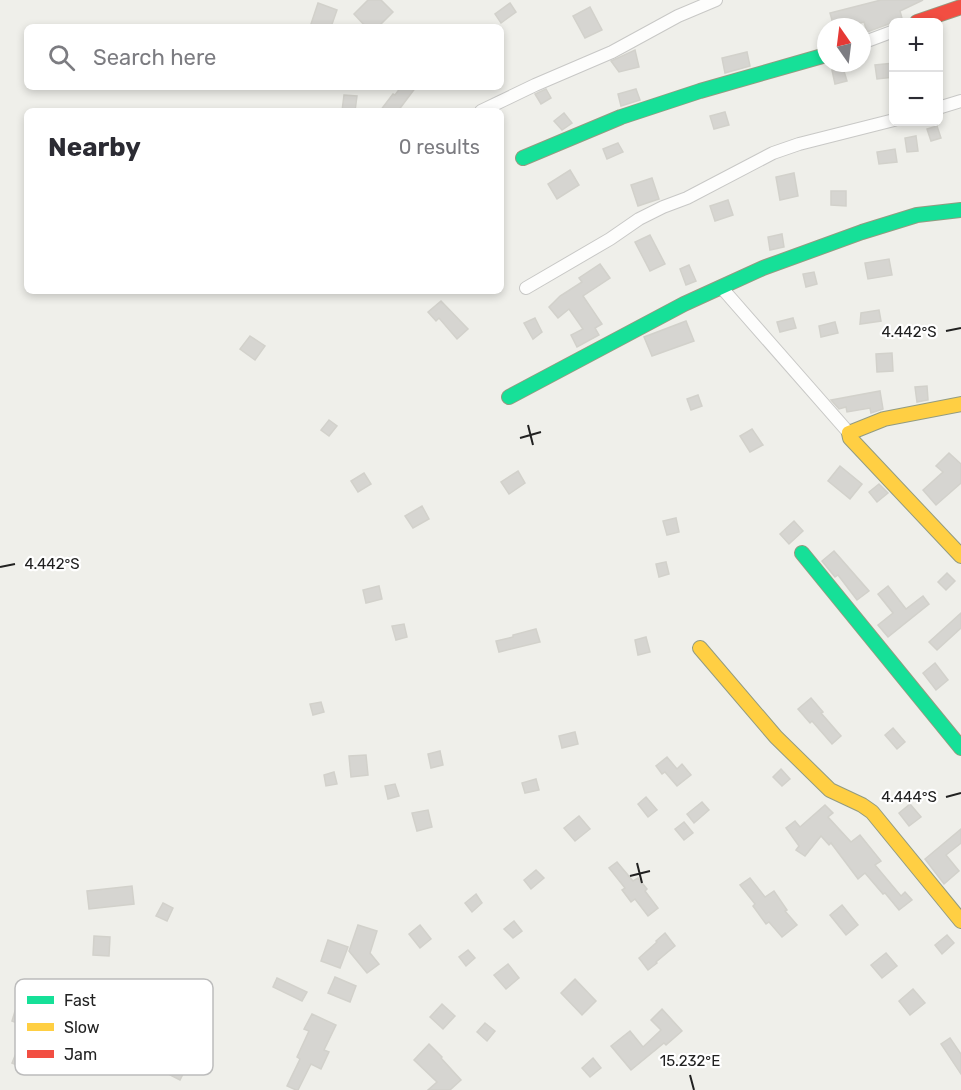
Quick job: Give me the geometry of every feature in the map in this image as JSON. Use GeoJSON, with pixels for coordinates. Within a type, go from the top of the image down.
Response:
{"type":"FeatureCollection","features":[{"type":"Feature","properties":{"kind":"street"},"geometry":{"type":"LineString","coordinates":[[487,108],[612,52],[678,15],[716,0]]}},
{"type":"Feature","properties":{"kind":"street"},"geometry":{"type":"LineString","coordinates":[[929,18],[961,7]]}},
{"type":"Feature","properties":{"kind":"street"},"geometry":{"type":"LineString","coordinates":[[871,40],[889,33]]}},
{"type":"Feature","properties":{"kind":"street"},"geometry":{"type":"LineString","coordinates":[[523,158],[621,117],[700,91],[817,58]]}},
{"type":"Feature","properties":{"kind":"street"},"geometry":{"type":"LineString","coordinates":[[943,107],[961,101]]}},
{"type":"Feature","properties":{"kind":"street"},"geometry":{"type":"LineString","coordinates":[[526,288],[639,219],[687,198],[773,153],[799,144],[889,121]]}},
{"type":"Feature","properties":{"kind":"street"},"geometry":{"type":"LineString","coordinates":[[509,397],[684,304],[763,268],[862,232],[917,215],[961,210]]}},
{"type":"Feature","properties":{"kind":"street"},"geometry":{"type":"LineString","coordinates":[[721,287],[849,433],[850,438],[961,556]]}},
{"type":"Feature","properties":{"kind":"street"},"geometry":{"type":"LineString","coordinates":[[849,433],[884,419],[961,404]]}},
{"type":"Feature","properties":{"kind":"street"},"geometry":{"type":"LineString","coordinates":[[802,553],[961,748]]}},
{"type":"Feature","properties":{"kind":"street"},"geometry":{"type":"LineString","coordinates":[[700,648],[776,737],[830,790],[863,804],[872,812],[961,921]]}},
{"type":"Feature","properties":{"kind":"building"},"geometry":{"type":"Polygon","coordinates":[[[368,0],[381,0],[393,12],[381,24],[363,24],[354,14],[368,0]]]}},
{"type":"Feature","properties":{"kind":"building"},"geometry":{"type":"Polygon","coordinates":[[[881,0],[923,0],[900,11],[902,18],[889,18],[889,24],[871,31],[871,18],[831,18],[830,13],[881,0]]]}},
{"type":"Feature","properties":{"kind":"building"},"geometry":{"type":"Polygon","coordinates":[[[318,3],[337,10],[332,24],[311,24],[318,3]]]}},
{"type":"Feature","properties":{"kind":"building"},"geometry":{"type":"Polygon","coordinates":[[[510,3],[516,12],[501,23],[495,14],[510,3]]]}},
{"type":"Feature","properties":{"kind":"building"},"geometry":{"type":"Polygon","coordinates":[[[590,7],[602,30],[585,38],[573,16],[590,7]]]}},
{"type":"Feature","properties":{"kind":"building"},"geometry":{"type":"Polygon","coordinates":[[[635,50],[639,67],[619,72],[611,61],[635,50]]]}},
{"type":"Feature","properties":{"kind":"building"},"geometry":{"type":"Polygon","coordinates":[[[747,52],[750,66],[725,73],[722,58],[747,52]]]}},
{"type":"Feature","properties":{"kind":"building"},"geometry":{"type":"Polygon","coordinates":[[[889,64],[889,78],[877,79],[875,65],[889,64]]]}},
{"type":"Feature","properties":{"kind":"building"},"geometry":{"type":"Polygon","coordinates":[[[832,72],[844,72],[847,81],[835,84],[832,72]]]}},
{"type":"Feature","properties":{"kind":"building"},"geometry":{"type":"Polygon","coordinates":[[[546,89],[551,98],[541,104],[535,94],[546,89]]]}},
{"type":"Feature","properties":{"kind":"building"},"geometry":{"type":"Polygon","coordinates":[[[636,89],[640,100],[621,106],[618,94],[636,89]]]}},
{"type":"Feature","properties":{"kind":"building"},"geometry":{"type":"Polygon","coordinates":[[[399,90],[414,90],[400,108],[382,108],[393,94],[395,95],[399,90]]]}},
{"type":"Feature","properties":{"kind":"building"},"geometry":{"type":"Polygon","coordinates":[[[344,95],[357,96],[355,108],[342,108],[344,95]]]}},
{"type":"Feature","properties":{"kind":"building"},"geometry":{"type":"Polygon","coordinates":[[[725,112],[729,125],[714,129],[710,116],[725,112]]]}},
{"type":"Feature","properties":{"kind":"building"},"geometry":{"type":"Polygon","coordinates":[[[564,113],[572,123],[562,130],[554,121],[564,113]]]}},
{"type":"Feature","properties":{"kind":"building"},"geometry":{"type":"Polygon","coordinates":[[[937,126],[941,138],[931,141],[927,129],[937,126]]]}},
{"type":"Feature","properties":{"kind":"building"},"geometry":{"type":"Polygon","coordinates":[[[916,136],[918,151],[907,152],[905,138],[916,136]]]}},
{"type":"Feature","properties":{"kind":"building"},"geometry":{"type":"Polygon","coordinates":[[[618,143],[623,152],[607,159],[603,149],[618,143]]]}},
{"type":"Feature","properties":{"kind":"building"},"geometry":{"type":"Polygon","coordinates":[[[895,149],[897,162],[879,164],[877,152],[895,149]]]}},
{"type":"Feature","properties":{"kind":"building"},"geometry":{"type":"Polygon","coordinates":[[[570,170],[579,185],[557,199],[548,184],[570,170]]]}},
{"type":"Feature","properties":{"kind":"building"},"geometry":{"type":"Polygon","coordinates":[[[794,173],[798,196],[780,200],[776,177],[794,173]]]}},
{"type":"Feature","properties":{"kind":"building"},"geometry":{"type":"Polygon","coordinates":[[[652,178],[659,199],[638,206],[631,185],[652,178]]]}},
{"type":"Feature","properties":{"kind":"building"},"geometry":{"type":"Polygon","coordinates":[[[831,191],[846,191],[846,206],[831,205],[831,191]]]}},
{"type":"Feature","properties":{"kind":"building"},"geometry":{"type":"Polygon","coordinates":[[[728,200],[733,215],[715,221],[710,206],[728,200]]]}},
{"type":"Feature","properties":{"kind":"building"},"geometry":{"type":"Polygon","coordinates":[[[782,234],[784,247],[770,250],[768,237],[782,234]]]}},
{"type":"Feature","properties":{"kind":"building"},"geometry":{"type":"Polygon","coordinates":[[[650,235],[665,264],[650,271],[635,242],[650,235]]]}},
{"type":"Feature","properties":{"kind":"building"},"geometry":{"type":"Polygon","coordinates":[[[889,259],[892,275],[868,279],[865,263],[889,259]]]}},
{"type":"Feature","properties":{"kind":"building"},"geometry":{"type":"Polygon","coordinates":[[[600,264],[610,278],[583,296],[602,324],[595,328],[599,335],[577,347],[571,335],[583,329],[569,309],[558,318],[549,307],[560,296],[582,282],[579,278],[600,264]]]}},
{"type":"Feature","properties":{"kind":"building"},"geometry":{"type":"Polygon","coordinates":[[[689,265],[696,281],[686,285],[680,269],[689,265]]]}},
{"type":"Feature","properties":{"kind":"building"},"geometry":{"type":"Polygon","coordinates":[[[814,272],[817,284],[806,287],[803,274],[814,272]]]}},
{"type":"Feature","properties":{"kind":"building"},"geometry":{"type":"Polygon","coordinates":[[[441,301],[468,329],[457,339],[439,318],[436,321],[428,312],[441,301]]]}},
{"type":"Feature","properties":{"kind":"building"},"geometry":{"type":"Polygon","coordinates":[[[879,310],[881,321],[860,324],[861,313],[879,310]]]}},
{"type":"Feature","properties":{"kind":"building"},"geometry":{"type":"Polygon","coordinates":[[[535,318],[542,332],[533,339],[524,323],[535,318]]]}},
{"type":"Feature","properties":{"kind":"building"},"geometry":{"type":"Polygon","coordinates":[[[793,318],[796,328],[780,332],[777,322],[793,318]]]}},
{"type":"Feature","properties":{"kind":"building"},"geometry":{"type":"Polygon","coordinates":[[[686,321],[694,341],[652,356],[644,337],[686,321]]]}},
{"type":"Feature","properties":{"kind":"building"},"geometry":{"type":"Polygon","coordinates":[[[835,322],[838,333],[821,337],[819,326],[835,322]]]}},
{"type":"Feature","properties":{"kind":"building"},"geometry":{"type":"Polygon","coordinates":[[[250,336],[265,346],[255,360],[240,349],[250,336]]]}},
{"type":"Feature","properties":{"kind":"building"},"geometry":{"type":"Polygon","coordinates":[[[892,353],[893,371],[877,372],[876,354],[892,353]]]}},
{"type":"Feature","properties":{"kind":"building"},"geometry":{"type":"Polygon","coordinates":[[[927,386],[928,400],[917,402],[915,387],[927,386]]]}},
{"type":"Feature","properties":{"kind":"building"},"geometry":{"type":"Polygon","coordinates":[[[880,391],[883,409],[871,413],[870,408],[847,412],[846,407],[839,409],[831,400],[880,391]]]}},
{"type":"Feature","properties":{"kind":"building"},"geometry":{"type":"Polygon","coordinates":[[[698,395],[702,406],[691,410],[687,399],[698,395]]]}},
{"type":"Feature","properties":{"kind":"building"},"geometry":{"type":"Polygon","coordinates":[[[329,420],[337,426],[329,436],[321,430],[329,420]]]}},
{"type":"Feature","properties":{"kind":"building"},"geometry":{"type":"Polygon","coordinates":[[[752,429],[763,445],[750,452],[740,436],[752,429]]]}},
{"type":"Feature","properties":{"kind":"building"},"geometry":{"type":"Polygon","coordinates":[[[949,453],[961,464],[961,483],[936,505],[923,490],[943,472],[936,466],[949,453]]]}},
{"type":"Feature","properties":{"kind":"building"},"geometry":{"type":"Polygon","coordinates":[[[840,466],[862,484],[850,499],[828,481],[840,466]]]}},
{"type":"Feature","properties":{"kind":"building"},"geometry":{"type":"Polygon","coordinates":[[[518,471],[525,483],[509,494],[501,482],[518,471]]]}},
{"type":"Feature","properties":{"kind":"building"},"geometry":{"type":"Polygon","coordinates":[[[364,473],[371,484],[358,492],[351,481],[364,473]]]}},
{"type":"Feature","properties":{"kind":"building"},"geometry":{"type":"Polygon","coordinates":[[[879,484],[888,493],[877,502],[869,492],[879,484]]]}},
{"type":"Feature","properties":{"kind":"building"},"geometry":{"type":"Polygon","coordinates":[[[422,506],[429,519],[413,528],[405,516],[422,506]]]}},
{"type":"Feature","properties":{"kind":"building"},"geometry":{"type":"Polygon","coordinates":[[[676,518],[679,532],[667,535],[663,521],[676,518]]]}},
{"type":"Feature","properties":{"kind":"building"},"geometry":{"type":"Polygon","coordinates":[[[794,521],[803,531],[789,544],[780,534],[794,521]]]}},
{"type":"Feature","properties":{"kind":"building"},"geometry":{"type":"Polygon","coordinates":[[[834,551],[869,591],[857,600],[838,575],[835,577],[822,561],[834,551]]]}},
{"type":"Feature","properties":{"kind":"building"},"geometry":{"type":"Polygon","coordinates":[[[666,562],[669,574],[659,577],[656,564],[666,562]]]}},
{"type":"Feature","properties":{"kind":"building"},"geometry":{"type":"Polygon","coordinates":[[[947,573],[955,581],[946,590],[938,582],[947,573]]]}},
{"type":"Feature","properties":{"kind":"building"},"geometry":{"type":"Polygon","coordinates":[[[379,586],[382,599],[366,603],[363,590],[379,586]]]}},
{"type":"Feature","properties":{"kind":"building"},"geometry":{"type":"Polygon","coordinates":[[[888,586],[906,609],[923,596],[929,604],[888,637],[878,625],[893,613],[878,594],[888,586]]]}},
{"type":"Feature","properties":{"kind":"building"},"geometry":{"type":"Polygon","coordinates":[[[961,613],[961,628],[937,650],[929,642],[961,613]]]}},
{"type":"Feature","properties":{"kind":"building"},"geometry":{"type":"Polygon","coordinates":[[[404,624],[407,637],[396,640],[392,626],[404,624]]]}},
{"type":"Feature","properties":{"kind":"building"},"geometry":{"type":"Polygon","coordinates":[[[536,629],[540,642],[499,652],[496,641],[536,629]]]}},
{"type":"Feature","properties":{"kind":"building"},"geometry":{"type":"Polygon","coordinates":[[[646,637],[650,652],[638,655],[635,640],[646,637]]]}},
{"type":"Feature","properties":{"kind":"building"},"geometry":{"type":"Polygon","coordinates":[[[935,663],[948,680],[936,690],[923,673],[935,663]]]}},
{"type":"Feature","properties":{"kind":"building"},"geometry":{"type":"Polygon","coordinates":[[[811,698],[841,736],[832,744],[798,709],[811,698]]]}},
{"type":"Feature","properties":{"kind":"building"},"geometry":{"type":"Polygon","coordinates":[[[321,702],[324,712],[313,715],[310,704],[321,702]]]}},
{"type":"Feature","properties":{"kind":"building"},"geometry":{"type":"Polygon","coordinates":[[[893,728],[905,742],[897,749],[885,735],[893,728]]]}},
{"type":"Feature","properties":{"kind":"building"},"geometry":{"type":"Polygon","coordinates":[[[575,732],[578,744],[562,748],[559,736],[575,732]]]}},
{"type":"Feature","properties":{"kind":"building"},"geometry":{"type":"Polygon","coordinates":[[[440,751],[443,765],[431,768],[428,754],[440,751]]]}},
{"type":"Feature","properties":{"kind":"building"},"geometry":{"type":"Polygon","coordinates":[[[366,755],[368,775],[351,777],[349,756],[366,755]]]}},
{"type":"Feature","properties":{"kind":"building"},"geometry":{"type":"Polygon","coordinates":[[[667,757],[677,769],[682,764],[691,775],[677,786],[665,772],[662,774],[656,766],[667,757]]]}},
{"type":"Feature","properties":{"kind":"building"},"geometry":{"type":"Polygon","coordinates":[[[781,769],[790,779],[782,786],[773,777],[781,769]]]}},
{"type":"Feature","properties":{"kind":"building"},"geometry":{"type":"Polygon","coordinates":[[[334,772],[337,784],[326,786],[324,775],[334,772]]]}},
{"type":"Feature","properties":{"kind":"building"},"geometry":{"type":"Polygon","coordinates":[[[536,779],[539,790],[525,793],[522,783],[536,779]]]}},
{"type":"Feature","properties":{"kind":"building"},"geometry":{"type":"Polygon","coordinates":[[[395,784],[399,796],[388,799],[385,786],[395,784]]]}},
{"type":"Feature","properties":{"kind":"building"},"geometry":{"type":"Polygon","coordinates":[[[646,797],[657,810],[648,817],[638,804],[646,797]]]}},
{"type":"Feature","properties":{"kind":"building"},"geometry":{"type":"Polygon","coordinates":[[[702,802],[709,810],[694,823],[687,814],[702,802]]]}},
{"type":"Feature","properties":{"kind":"building"},"geometry":{"type":"Polygon","coordinates":[[[910,804],[921,817],[909,826],[899,813],[910,804]]]}},
{"type":"Feature","properties":{"kind":"building"},"geometry":{"type":"Polygon","coordinates":[[[825,805],[833,813],[828,817],[851,842],[860,835],[881,861],[875,865],[901,896],[905,892],[912,900],[899,910],[865,873],[858,879],[831,843],[829,845],[821,836],[805,856],[796,850],[799,846],[786,828],[795,821],[800,827],[825,805]]]}},
{"type":"Feature","properties":{"kind":"building"},"geometry":{"type":"Polygon","coordinates":[[[428,810],[432,827],[417,831],[412,813],[428,810]]]}},
{"type":"Feature","properties":{"kind":"building"},"geometry":{"type":"Polygon","coordinates":[[[579,816],[590,829],[575,841],[564,828],[579,816]]]}},
{"type":"Feature","properties":{"kind":"building"},"geometry":{"type":"Polygon","coordinates":[[[684,822],[693,833],[684,840],[675,829],[684,822]]]}},
{"type":"Feature","properties":{"kind":"building"},"geometry":{"type":"Polygon","coordinates":[[[961,829],[961,843],[946,855],[959,871],[944,884],[925,859],[961,829]]]}},
{"type":"Feature","properties":{"kind":"building"},"geometry":{"type":"Polygon","coordinates":[[[617,862],[633,881],[638,878],[658,908],[648,916],[635,899],[631,902],[622,890],[625,888],[609,868],[617,862]]]}},
{"type":"Feature","properties":{"kind":"building"},"geometry":{"type":"Polygon","coordinates":[[[536,870],[544,878],[531,889],[524,880],[536,870]]]}},
{"type":"Feature","properties":{"kind":"building"},"geometry":{"type":"Polygon","coordinates":[[[750,878],[765,897],[774,891],[787,910],[785,911],[797,925],[782,937],[769,922],[766,924],[753,906],[755,904],[740,885],[750,878]]]}},
{"type":"Feature","properties":{"kind":"building"},"geometry":{"type":"Polygon","coordinates":[[[132,886],[134,904],[89,909],[87,891],[132,886]]]}},
{"type":"Feature","properties":{"kind":"building"},"geometry":{"type":"Polygon","coordinates":[[[476,894],[482,903],[472,912],[465,903],[476,894]]]}},
{"type":"Feature","properties":{"kind":"building"},"geometry":{"type":"Polygon","coordinates":[[[163,903],[173,908],[167,921],[156,916],[163,903]]]}},
{"type":"Feature","properties":{"kind":"building"},"geometry":{"type":"Polygon","coordinates":[[[842,905],[858,925],[846,935],[830,915],[842,905]]]}},
{"type":"Feature","properties":{"kind":"building"},"geometry":{"type":"Polygon","coordinates":[[[514,921],[522,931],[513,938],[504,929],[514,921]]]}},
{"type":"Feature","properties":{"kind":"building"},"geometry":{"type":"Polygon","coordinates":[[[358,925],[377,931],[370,953],[379,964],[367,973],[349,951],[358,925]]]}},
{"type":"Feature","properties":{"kind":"building"},"geometry":{"type":"Polygon","coordinates":[[[420,925],[431,939],[420,948],[409,934],[420,925]]]}},
{"type":"Feature","properties":{"kind":"building"},"geometry":{"type":"Polygon","coordinates":[[[665,933],[675,946],[648,970],[639,958],[665,933]]]}},
{"type":"Feature","properties":{"kind":"building"},"geometry":{"type":"Polygon","coordinates":[[[947,935],[954,943],[942,954],[935,945],[947,935]]]}},
{"type":"Feature","properties":{"kind":"building"},"geometry":{"type":"Polygon","coordinates":[[[94,936],[110,937],[109,956],[93,955],[94,936]]]}},
{"type":"Feature","properties":{"kind":"building"},"geometry":{"type":"Polygon","coordinates":[[[328,940],[348,947],[340,968],[321,961],[328,940]]]}},
{"type":"Feature","properties":{"kind":"building"},"geometry":{"type":"Polygon","coordinates":[[[468,950],[475,958],[466,966],[459,957],[468,950]]]}},
{"type":"Feature","properties":{"kind":"building"},"geometry":{"type":"Polygon","coordinates":[[[886,953],[897,966],[882,978],[871,965],[886,953]]]}},
{"type":"Feature","properties":{"kind":"building"},"geometry":{"type":"Polygon","coordinates":[[[508,964],[519,978],[506,989],[494,975],[508,964]]]}},
{"type":"Feature","properties":{"kind":"building"},"geometry":{"type":"Polygon","coordinates":[[[335,977],[356,986],[350,1002],[328,993],[335,977]]]}},
{"type":"Feature","properties":{"kind":"building"},"geometry":{"type":"Polygon","coordinates":[[[277,978],[307,992],[302,1001],[273,987],[277,978]]]}},
{"type":"Feature","properties":{"kind":"building"},"geometry":{"type":"Polygon","coordinates":[[[575,979],[596,1001],[582,1015],[561,993],[575,979]]]}},
{"type":"Feature","properties":{"kind":"building"},"geometry":{"type":"Polygon","coordinates":[[[913,989],[925,1003],[910,1015],[899,1001],[913,989]]]}},
{"type":"Feature","properties":{"kind":"building"},"geometry":{"type":"Polygon","coordinates":[[[442,1004],[455,1016],[443,1029],[430,1017],[442,1004]]]}},
{"type":"Feature","properties":{"kind":"building"},"geometry":{"type":"Polygon","coordinates":[[[662,1009],[682,1031],[631,1070],[611,1046],[630,1031],[643,1047],[661,1030],[651,1020],[662,1009]]]}},
{"type":"Feature","properties":{"kind":"building"},"geometry":{"type":"Polygon","coordinates":[[[312,1014],[336,1025],[324,1050],[329,1052],[321,1069],[311,1064],[296,1090],[287,1086],[300,1059],[297,1057],[309,1031],[304,1029],[312,1014]]]}},
{"type":"Feature","properties":{"kind":"building"},"geometry":{"type":"Polygon","coordinates":[[[485,1023],[495,1031],[487,1041],[477,1032],[485,1023]]]}},
{"type":"Feature","properties":{"kind":"building"},"geometry":{"type":"Polygon","coordinates":[[[950,1038],[961,1054],[961,1074],[941,1044],[950,1038]]]}},
{"type":"Feature","properties":{"kind":"building"},"geometry":{"type":"Polygon","coordinates":[[[429,1044],[461,1080],[450,1090],[428,1090],[437,1082],[414,1060],[429,1044]]]}},
{"type":"Feature","properties":{"kind":"building"},"geometry":{"type":"Polygon","coordinates":[[[593,1058],[601,1068],[590,1077],[582,1068],[593,1058]]]}},
{"type":"Feature","properties":{"kind":"building"},"geometry":{"type":"Polygon","coordinates":[[[170,1075],[182,1075],[180,1080],[170,1075]]]}},
{"type":"Feature","properties":{"kind":"traffic: fast"},"geometry":{"type":"LineString","coordinates":[[523,158],[621,117],[700,91],[817,58]]}},
{"type":"Feature","properties":{"kind":"traffic: fast"},"geometry":{"type":"LineString","coordinates":[[509,397],[684,304],[763,268],[862,232],[917,215],[961,210]]}},
{"type":"Feature","properties":{"kind":"traffic: fast"},"geometry":{"type":"LineString","coordinates":[[802,553],[961,748]]}},
{"type":"Feature","properties":{"kind":"traffic: slow"},"geometry":{"type":"LineString","coordinates":[[961,404],[884,419],[849,433],[850,438],[961,556]]}},
{"type":"Feature","properties":{"kind":"traffic: slow"},"geometry":{"type":"LineString","coordinates":[[700,648],[776,737],[830,790],[872,812],[961,921]]}},
{"type":"Feature","properties":{"kind":"traffic: jam"},"geometry":{"type":"LineString","coordinates":[[929,18],[961,7]]}}]}
